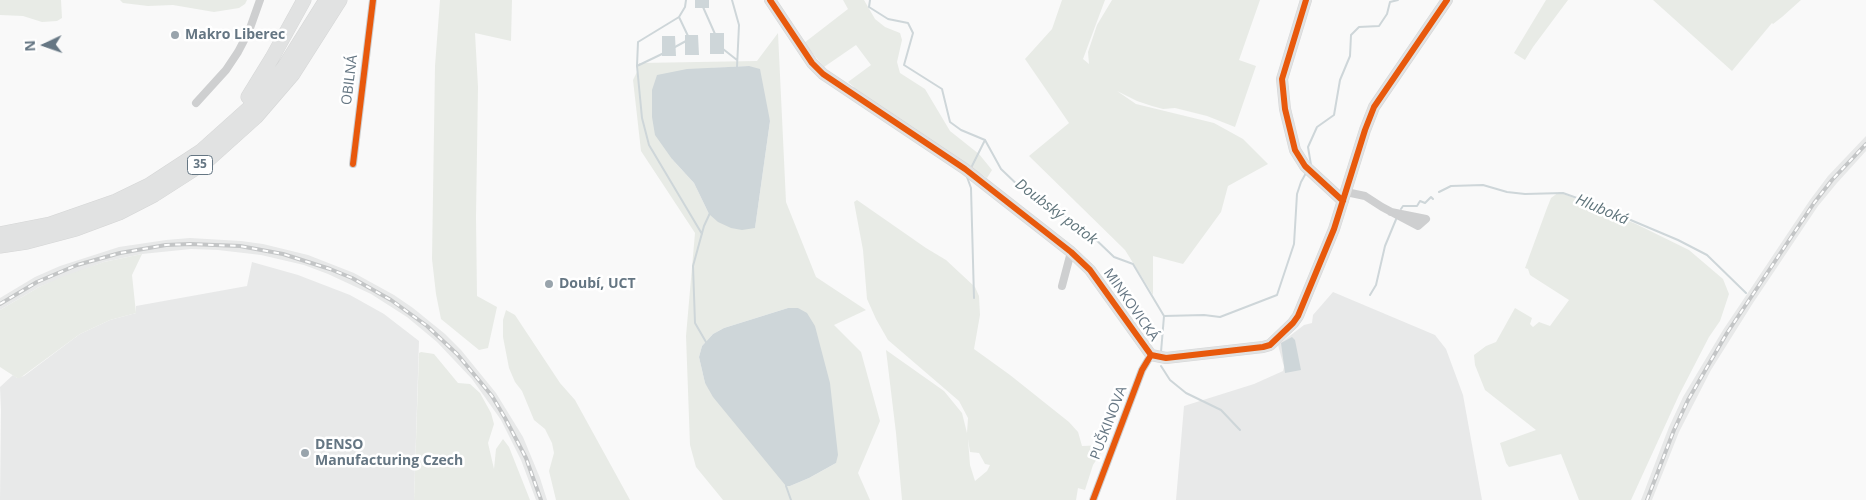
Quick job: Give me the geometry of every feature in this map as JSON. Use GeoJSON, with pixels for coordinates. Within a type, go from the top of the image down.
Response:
{"type":"FeatureCollection","features":[{"type":"Feature","properties":{"kind":"highway"},"geometry":{"type":"LineString","coordinates":[[201,150],[252,92],[304,0]]}},
{"type":"Feature","properties":{"kind":"highway","name":"35"},"geometry":{"type":"LineString","coordinates":[[0,234],[50,224],[116,201],[149,185],[201,150],[248,108],[284,67],[326,0]]}},
{"type":"Feature","properties":{"kind":"highway","name":"35"},"geometry":{"type":"LineString","coordinates":[[0,246],[27,242],[76,229],[119,213],[154,196],[207,161],[256,117],[293,74],[340,0]]}},
{"type":"Feature","properties":{"kind":"street"},"geometry":{"type":"LineString","coordinates":[[196,103],[226,70],[238,52],[249,31],[260,0]]}},
{"type":"Feature","properties":{"kind":"street","name":"OBILNÁ"},"geometry":{"type":"LineString","coordinates":[[353,164],[373,0]]}},
{"type":"Feature","properties":{"kind":"street","name":"MINKOVICKÁ"},"geometry":{"type":"LineString","coordinates":[[770,0],[812,63],[822,74],[965,169],[1071,252],[1090,270],[1151,356],[1166,358],[1264,347],[1270,345],[1298,316],[1334,229],[1365,130],[1378,100],[1447,0]]}},
{"type":"Feature","properties":{"kind":"street"},"geometry":{"type":"LineString","coordinates":[[1306,0],[1282,78],[1285,109],[1296,150],[1309,170],[1344,196],[1365,196],[1391,212]]}},
{"type":"Feature","properties":{"kind":"street"},"geometry":{"type":"LineString","coordinates":[[1062,286],[1071,252]]}},
{"type":"Feature","properties":{"kind":"street","name":"PUŠKINOVA"},"geometry":{"type":"LineString","coordinates":[[1093,500],[1142,370],[1151,356]]}},
{"type":"Feature","properties":{"kind":"shaded area"},"geometry":{"type":"Polygon","coordinates":[[[0,0],[61,0],[62,18],[57,21],[42,22],[23,16],[0,15],[0,0]]]}},
{"type":"Feature","properties":{"kind":"shaded area"},"geometry":{"type":"Polygon","coordinates":[[[120,0],[247,0],[239,8],[214,12],[173,5],[148,6],[123,3],[120,0]]]}},
{"type":"Feature","properties":{"kind":"shaded area"},"geometry":{"type":"Polygon","coordinates":[[[440,0],[512,0],[511,41],[475,33],[478,87],[477,296],[497,307],[488,348],[479,350],[441,319],[432,259],[435,66],[440,0]]]}},
{"type":"Feature","properties":{"kind":"shaded area"},"geometry":{"type":"Polygon","coordinates":[[[695,0],[709,0],[709,8],[695,8],[695,0]]]}},
{"type":"Feature","properties":{"kind":"shaded area"},"geometry":{"type":"Polygon","coordinates":[[[843,0],[864,0],[875,19],[885,27],[900,33],[902,40],[897,62],[900,73],[925,89],[950,131],[979,154],[992,170],[987,178],[854,91],[854,87],[848,82],[871,65],[856,45],[824,67],[804,43],[848,9],[843,0]]]}},
{"type":"Feature","properties":{"kind":"shaded area"},"geometry":{"type":"Polygon","coordinates":[[[1062,0],[1105,0],[1083,59],[1089,64],[1088,52],[1097,25],[1112,0],[1260,0],[1239,60],[1256,66],[1235,127],[1207,116],[1175,108],[1163,109],[1152,106],[1117,91],[1136,104],[1214,123],[1243,139],[1268,164],[1228,186],[1221,212],[1183,264],[1153,256],[1153,295],[1125,250],[1029,156],[1069,123],[1025,59],[1052,29],[1062,0]]]}},
{"type":"Feature","properties":{"kind":"shaded area"},"geometry":{"type":"Polygon","coordinates":[[[1546,0],[1568,0],[1525,60],[1514,53],[1546,0]]]}},
{"type":"Feature","properties":{"kind":"shaded area"},"geometry":{"type":"Polygon","coordinates":[[[1653,0],[1801,0],[1782,17],[1772,23],[1732,71],[1653,0]]]}},
{"type":"Feature","properties":{"kind":"shaded area"},"geometry":{"type":"Polygon","coordinates":[[[710,33],[724,33],[724,54],[710,54],[710,33]]]}},
{"type":"Feature","properties":{"kind":"shaded area"},"geometry":{"type":"Polygon","coordinates":[[[778,33],[786,202],[816,277],[866,310],[834,325],[861,352],[880,421],[858,473],[870,500],[723,500],[696,467],[690,445],[686,336],[695,233],[641,151],[633,80],[639,63],[757,61],[778,33]],[[749,66],[712,68],[672,159],[694,183],[709,214],[755,228],[770,121],[749,66]],[[788,308],[724,328],[713,334],[702,346],[699,357],[705,383],[790,486],[836,463],[798,308],[788,308]]]}},
{"type":"Feature","properties":{"kind":"shaded area"},"geometry":{"type":"Polygon","coordinates":[[[685,35],[698,35],[699,55],[685,55],[685,35]]]}},
{"type":"Feature","properties":{"kind":"shaded area"},"geometry":{"type":"Polygon","coordinates":[[[662,36],[675,36],[676,56],[662,56],[662,36]]]}},
{"type":"Feature","properties":{"kind":"shaded area"},"geometry":{"type":"Polygon","coordinates":[[[749,66],[760,69],[770,121],[755,228],[742,230],[731,228],[718,222],[709,214],[694,183],[672,159],[655,135],[652,117],[652,90],[657,75],[687,69],[749,66]]]}},
{"type":"Feature","properties":{"kind":"shaded area"},"geometry":{"type":"Polygon","coordinates":[[[1866,136],[1866,151],[1818,206],[1711,370],[1679,432],[1652,500],[1641,500],[1669,427],[1683,397],[1723,330],[1810,200],[1828,176],[1866,136]]]}},
{"type":"Feature","properties":{"kind":"shaded area"},"geometry":{"type":"Polygon","coordinates":[[[1559,192],[1636,224],[1689,250],[1723,279],[1729,294],[1720,321],[1709,337],[1679,395],[1631,500],[1579,500],[1561,454],[1509,467],[1500,443],[1536,430],[1485,390],[1475,365],[1474,355],[1486,346],[1496,342],[1515,308],[1532,318],[1530,324],[1533,327],[1539,322],[1550,326],[1569,300],[1530,275],[1528,269],[1525,268],[1551,198],[1559,192]]]}},
{"type":"Feature","properties":{"kind":"shaded area"},"geometry":{"type":"Polygon","coordinates":[[[857,200],[946,260],[975,287],[979,296],[980,315],[974,349],[1069,422],[1078,432],[1082,446],[1106,445],[1093,465],[1085,490],[1078,488],[1076,500],[902,500],[886,350],[944,391],[962,413],[967,433],[968,418],[959,401],[888,340],[876,319],[867,299],[863,250],[854,202],[857,200]],[[968,439],[970,465],[975,481],[987,471],[990,465],[985,464],[979,453],[970,452],[968,439]]]}},
{"type":"Feature","properties":{"kind":"shaded area"},"geometry":{"type":"Polygon","coordinates":[[[190,238],[263,244],[308,255],[354,273],[413,308],[445,334],[461,350],[496,393],[523,437],[547,500],[536,500],[521,460],[501,420],[472,379],[437,342],[407,317],[371,294],[304,265],[261,255],[218,250],[191,249],[142,254],[104,262],[39,287],[0,310],[0,298],[35,277],[60,266],[119,247],[190,238]]]}},
{"type":"Feature","properties":{"kind":"shaded area"},"geometry":{"type":"Polygon","coordinates":[[[142,254],[132,275],[136,313],[110,320],[80,334],[20,378],[0,367],[0,310],[39,287],[64,276],[104,262],[142,254]]]}},
{"type":"Feature","properties":{"kind":"shaded area"},"geometry":{"type":"Polygon","coordinates":[[[252,262],[298,275],[350,295],[384,314],[419,341],[414,500],[0,500],[0,387],[13,375],[17,378],[24,376],[80,334],[110,320],[136,313],[136,306],[247,286],[252,262]]]}},
{"type":"Feature","properties":{"kind":"shaded area"},"geometry":{"type":"Polygon","coordinates":[[[1333,292],[1435,335],[1446,349],[1463,395],[1482,500],[1176,500],[1184,406],[1254,384],[1283,371],[1284,367],[1278,345],[1304,325],[1312,323],[1313,315],[1333,292]]]}},
{"type":"Feature","properties":{"kind":"shaded area"},"geometry":{"type":"Polygon","coordinates":[[[788,308],[798,308],[807,313],[815,326],[830,383],[838,455],[836,463],[809,478],[786,486],[713,397],[705,383],[699,357],[702,346],[713,334],[724,328],[788,308]]]}},
{"type":"Feature","properties":{"kind":"shaded area"},"geometry":{"type":"Polygon","coordinates":[[[506,310],[515,315],[560,383],[575,400],[630,500],[556,500],[549,471],[554,453],[552,443],[545,429],[534,420],[522,391],[515,382],[509,368],[503,337],[503,320],[506,310]]]}},
{"type":"Feature","properties":{"kind":"shaded area"},"geometry":{"type":"Polygon","coordinates":[[[1292,337],[1295,340],[1301,370],[1285,373],[1281,343],[1292,337]]]}},
{"type":"Feature","properties":{"kind":"shaded area"},"geometry":{"type":"Polygon","coordinates":[[[419,353],[434,354],[458,383],[470,384],[480,393],[491,413],[494,424],[488,443],[494,469],[496,449],[503,439],[509,447],[530,500],[414,500],[419,353]]]}},
{"type":"Feature","properties":{"kind":"waterway"},"geometry":{"type":"LineString","coordinates":[[686,0],[685,7],[679,17],[638,42],[637,66],[642,118],[649,145],[702,234]]}},
{"type":"Feature","properties":{"kind":"waterway"},"geometry":{"type":"LineString","coordinates":[[732,0],[739,25],[737,67]]}},
{"type":"Feature","properties":{"kind":"waterway","name":"Doubský potok"},"geometry":{"type":"LineString","coordinates":[[870,0],[869,7],[888,19],[908,23],[913,33],[904,65],[942,89],[950,122],[961,130],[985,140],[1001,169],[1025,192],[1047,203],[1090,234],[1114,257],[1133,264],[1164,316],[1204,315],[1220,317],[1277,295],[1294,244],[1297,194],[1306,173]]}},
{"type":"Feature","properties":{"kind":"waterway","name":"Doubský potok"},"geometry":{"type":"LineString","coordinates":[[1311,165],[1308,147],[1317,127],[1334,115],[1340,80],[1350,56],[1351,35],[1359,27],[1379,26],[1387,14],[1390,2],[1398,0]]}},
{"type":"Feature","properties":{"kind":"waterway"},"geometry":{"type":"LineString","coordinates":[[703,7],[715,34]]}},
{"type":"Feature","properties":{"kind":"waterway"},"geometry":{"type":"LineString","coordinates":[[679,17],[688,36]]}},
{"type":"Feature","properties":{"kind":"waterway"},"geometry":{"type":"LineString","coordinates":[[675,47],[686,41]]}},
{"type":"Feature","properties":{"kind":"waterway"},"geometry":{"type":"LineString","coordinates":[[723,49],[737,60]]}},
{"type":"Feature","properties":{"kind":"waterway"},"geometry":{"type":"LineString","coordinates":[[637,66],[664,53]]}},
{"type":"Feature","properties":{"kind":"waterway"},"geometry":{"type":"LineString","coordinates":[[972,166],[985,140]]}},
{"type":"Feature","properties":{"kind":"waterway"},"geometry":{"type":"LineString","coordinates":[[967,177],[971,188],[974,298]]}},
{"type":"Feature","properties":{"kind":"waterway","name":"Hluboká"},"geometry":{"type":"LineString","coordinates":[[1439,192],[1451,186],[1483,185],[1507,192],[1525,194],[1563,193],[1678,240],[1707,255],[1746,293]]}},
{"type":"Feature","properties":{"kind":"waterway","name":"Hluboká"},"geometry":{"type":"LineString","coordinates":[[1401,209],[1403,206],[1417,206],[1420,201],[1425,203],[1431,197],[1433,199]]}},
{"type":"Feature","properties":{"kind":"waterway"},"geometry":{"type":"LineString","coordinates":[[706,342],[695,323],[693,266],[704,226],[710,213]]}},
{"type":"Feature","properties":{"kind":"waterway","name":"Hluboká"},"geometry":{"type":"LineString","coordinates":[[1370,295],[1376,285],[1385,246],[1397,217]]}},
{"type":"Feature","properties":{"kind":"waterway"},"geometry":{"type":"LineString","coordinates":[[1161,352],[1164,316]]}},
{"type":"Feature","properties":{"kind":"waterway"},"geometry":{"type":"LineString","coordinates":[[1161,366],[1170,380],[1186,393],[1221,410],[1240,430]]}},
{"type":"Feature","properties":{"kind":"waterway"},"geometry":{"type":"LineString","coordinates":[[786,486],[791,500]]}},
{"type":"Feature","properties":{"kind":"railway"},"geometry":{"type":"LineString","coordinates":[[1647,500],[1674,430],[1688,400],[1727,333],[1814,203],[1832,180],[1866,144]]}},
{"type":"Feature","properties":{"kind":"railway"},"geometry":{"type":"LineString","coordinates":[[0,304],[37,282],[77,265],[120,253],[166,245],[240,246],[283,254],[330,269],[352,278],[391,300],[427,326],[457,354],[492,396],[505,418],[526,458],[541,500]]}},
{"type":"Feature","properties":{"kind":"cycle path"},"geometry":{"type":"LineString","coordinates":[[353,164],[373,0]]}},
{"type":"Feature","properties":{"kind":"cycle path"},"geometry":{"type":"LineString","coordinates":[[770,0],[812,63],[823,74],[965,169],[1071,252],[1090,270],[1151,355],[1166,358],[1263,347],[1270,345],[1293,323],[1298,316],[1334,229],[1374,107],[1447,0]]}},
{"type":"Feature","properties":{"kind":"cycle path"},"geometry":{"type":"LineString","coordinates":[[1306,0],[1282,79],[1285,109],[1295,150],[1305,166],[1343,201]]}},
{"type":"Feature","properties":{"kind":"cycle path"},"geometry":{"type":"LineString","coordinates":[[1093,500],[1142,370],[1151,355]]}},
{"type":"Feature","properties":{"kind":"place","name":"Makro Liberec"},"geometry":{"type":"Point","coordinates":[175,35]}},
{"type":"Feature","properties":{"kind":"place","name":"Doubí, UCT"},"geometry":{"type":"Point","coordinates":[549,284]}},
{"type":"Feature","properties":{"kind":"place","name":"DENSO Manufacturing Czech"},"geometry":{"type":"Point","coordinates":[305,453]}}]}
